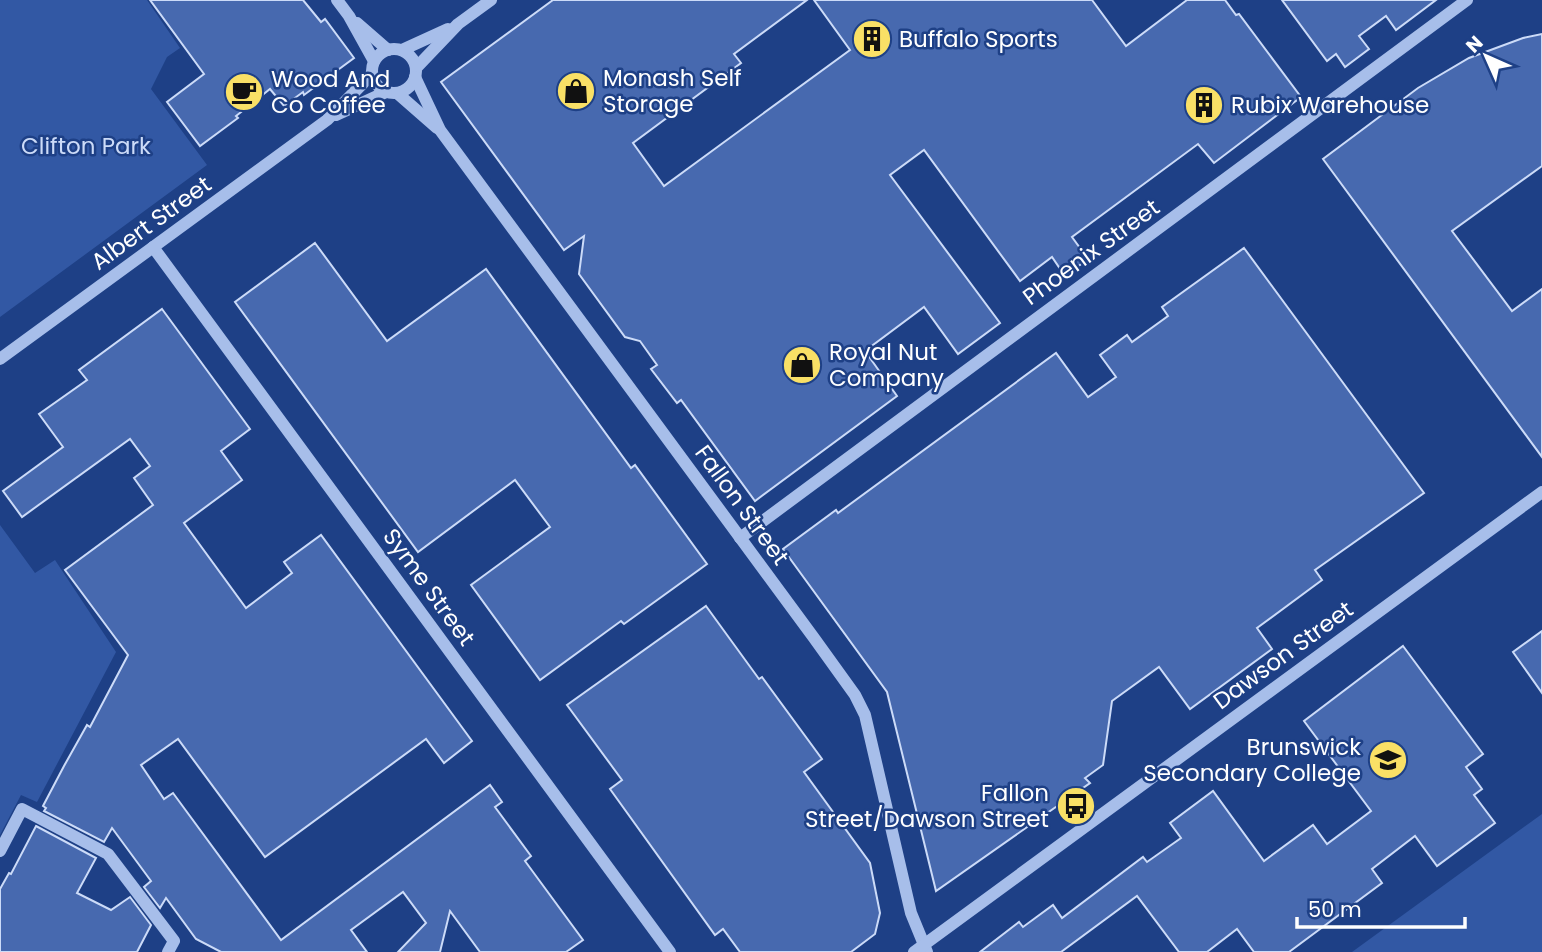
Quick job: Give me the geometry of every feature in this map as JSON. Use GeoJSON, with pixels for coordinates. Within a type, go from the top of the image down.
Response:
{"type":"FeatureCollection","features":[{"type":"Feature","properties":{"kind":"street"},"geometry":{"type":"LineString","coordinates":[[337,0],[349,16],[373,67],[376,85],[391,92],[409,88],[416,72],[458,24]]}},
{"type":"Feature","properties":{"kind":"street"},"geometry":{"type":"LineString","coordinates":[[349,16],[388,50],[402,50],[458,24],[491,0]]}},
{"type":"Feature","properties":{"kind":"street","name":"Phoenix Street"},"geometry":{"type":"LineString","coordinates":[[740,538],[1467,0]]}},
{"type":"Feature","properties":{"kind":"street"},"geometry":{"type":"LineString","coordinates":[[373,67],[388,50]]}},
{"type":"Feature","properties":{"kind":"street"},"geometry":{"type":"LineString","coordinates":[[402,50],[411,57],[416,72]]}},
{"type":"Feature","properties":{"kind":"street","name":"Albert Street"},"geometry":{"type":"LineString","coordinates":[[327,120],[373,67]]}},
{"type":"Feature","properties":{"kind":"street","name":"Fallon Street"},"geometry":{"type":"LineString","coordinates":[[416,72],[440,130],[861,705],[911,914],[922,949]]}},
{"type":"Feature","properties":{"kind":"street","name":"Fallon Street"},"geometry":{"type":"LineString","coordinates":[[391,92],[440,130]]}},
{"type":"Feature","properties":{"kind":"street","name":"Albert Street"},"geometry":{"type":"LineString","coordinates":[[0,359],[327,120],[391,92]]}},
{"type":"Feature","properties":{"kind":"street","name":"Syme Street"},"geometry":{"type":"LineString","coordinates":[[153,247],[670,952]]}},
{"type":"Feature","properties":{"kind":"street","name":"Dawson Street"},"geometry":{"type":"LineString","coordinates":[[922,949],[1542,492]]}},
{"type":"Feature","properties":{"kind":"street"},"geometry":{"type":"LineString","coordinates":[[0,851],[22,809],[108,854],[174,941],[168,952]]}},
{"type":"Feature","properties":{"kind":"street"},"geometry":{"type":"LineString","coordinates":[[922,949],[938,952]]}},
{"type":"Feature","properties":{"kind":"green space","name":"Clifton Park"},"geometry":{"type":"Polygon","coordinates":[[[0,0],[147,0],[180,48],[167,57],[151,89],[207,165],[0,317],[0,0]]]}},
{"type":"Feature","properties":{"kind":"green space"},"geometry":{"type":"Polygon","coordinates":[[[0,525],[35,573],[55,560],[116,652],[37,802],[21,795],[0,835],[0,525]]]}},
{"type":"Feature","properties":{"kind":"green space"},"geometry":{"type":"Polygon","coordinates":[[[1542,814],[1542,952],[1352,952],[1542,814]]]}},
{"type":"Feature","properties":{"kind":"building"},"geometry":{"type":"Polygon","coordinates":[[[150,0],[303,0],[321,22],[325,19],[354,58],[304,95],[303,92],[284,106],[270,89],[236,116],[238,118],[200,146],[167,102],[204,74],[150,0]]]}},
{"type":"Feature","properties":{"kind":"building"},"geometry":{"type":"Polygon","coordinates":[[[553,0],[807,0],[734,54],[741,63],[633,143],[664,186],[850,50],[814,0],[1092,0],[1126,46],[1187,0],[1225,0],[1236,15],[1239,14],[1301,97],[1214,163],[1198,144],[1072,237],[1088,259],[1065,276],[1052,257],[1020,281],[924,150],[890,175],[1000,323],[958,354],[924,307],[865,351],[897,396],[755,501],[681,400],[677,403],[651,369],[657,365],[640,341],[625,337],[579,274],[584,236],[564,250],[441,82],[553,0]]]}},
{"type":"Feature","properties":{"kind":"building"},"geometry":{"type":"Polygon","coordinates":[[[1282,0],[1436,0],[1396,30],[1386,16],[1359,36],[1369,49],[1345,67],[1336,54],[1327,61],[1282,0]]]}},
{"type":"Feature","properties":{"kind":"building"},"geometry":{"type":"Polygon","coordinates":[[[1542,34],[1542,166],[1452,231],[1512,311],[1542,289],[1542,457],[1323,159],[1418,88],[1469,58],[1523,38],[1542,34]]]}},
{"type":"Feature","properties":{"kind":"building"},"geometry":{"type":"Polygon","coordinates":[[[315,243],[387,341],[486,269],[631,468],[635,465],[707,564],[624,624],[621,621],[540,680],[471,585],[550,527],[515,480],[418,552],[235,302],[315,243]]]}},
{"type":"Feature","properties":{"kind":"building"},"geometry":{"type":"Polygon","coordinates":[[[1244,248],[1424,493],[1315,570],[1322,580],[1257,628],[1272,649],[1190,709],[1159,667],[1112,701],[1103,765],[1085,778],[1090,783],[936,891],[887,692],[783,549],[836,510],[838,513],[1056,353],[1088,397],[1116,377],[1100,355],[1127,335],[1132,342],[1168,316],[1162,307],[1244,248]]]}},
{"type":"Feature","properties":{"kind":"building"},"geometry":{"type":"Polygon","coordinates":[[[162,309],[250,429],[221,451],[242,480],[184,523],[246,608],[292,573],[284,562],[321,535],[472,741],[444,763],[426,739],[265,857],[178,739],[141,765],[164,799],[173,793],[281,940],[490,785],[502,802],[495,807],[531,856],[525,861],[583,940],[566,952],[480,952],[450,911],[440,952],[398,952],[426,923],[403,892],[351,930],[367,952],[221,952],[196,939],[166,898],[160,908],[144,887],[151,881],[112,828],[104,842],[44,811],[46,808],[43,806],[64,766],[87,725],[90,727],[128,655],[65,570],[153,505],[134,478],[150,466],[130,439],[22,517],[3,491],[63,447],[39,414],[87,380],[79,370],[162,309]]]}},
{"type":"Feature","properties":{"kind":"building"},"geometry":{"type":"Polygon","coordinates":[[[706,606],[822,759],[804,772],[870,863],[880,913],[875,934],[851,952],[740,952],[723,929],[715,935],[610,789],[622,780],[567,705],[706,606]]]}},
{"type":"Feature","properties":{"kind":"building"},"geometry":{"type":"Polygon","coordinates":[[[1542,631],[1542,693],[1513,652],[1542,631]]]}},
{"type":"Feature","properties":{"kind":"building"},"geometry":{"type":"Polygon","coordinates":[[[1403,646],[1483,754],[1466,767],[1482,789],[1474,795],[1495,823],[1437,866],[1415,836],[1372,869],[1382,883],[1289,952],[1254,952],[1237,929],[1207,952],[1179,952],[1137,896],[1061,952],[980,952],[1019,922],[1023,927],[1053,905],[1062,918],[1143,857],[1147,862],[1181,838],[1170,823],[1213,791],[1264,861],[1313,825],[1327,844],[1371,811],[1304,721],[1403,646]]]}},
{"type":"Feature","properties":{"kind":"building"},"geometry":{"type":"Polygon","coordinates":[[[36,826],[96,858],[77,893],[111,910],[130,897],[151,925],[137,952],[0,952],[0,889],[9,873],[11,874],[36,826]]]}},
{"type":"Feature","properties":{"kind":"place","name":"Buffalo Sports"},"geometry":{"type":"Point","coordinates":[872,39]}},
{"type":"Feature","properties":{"kind":"place","name":"Monash Self Storage"},"geometry":{"type":"Point","coordinates":[576,91]}},
{"type":"Feature","properties":{"kind":"place","name":"Wood And Co Coffee"},"geometry":{"type":"Point","coordinates":[244,92]}},
{"type":"Feature","properties":{"kind":"place","name":"Rubix Warehouse"},"geometry":{"type":"Point","coordinates":[1204,105]}},
{"type":"Feature","properties":{"kind":"place","name":"Royal Nut Company"},"geometry":{"type":"Point","coordinates":[802,365]}},
{"type":"Feature","properties":{"kind":"place","name":"Brunswick Secondary College"},"geometry":{"type":"Point","coordinates":[1388,760]}},
{"type":"Feature","properties":{"kind":"place","name":"Fallon Street/Dawson Street"},"geometry":{"type":"Point","coordinates":[1076,806]}}]}
